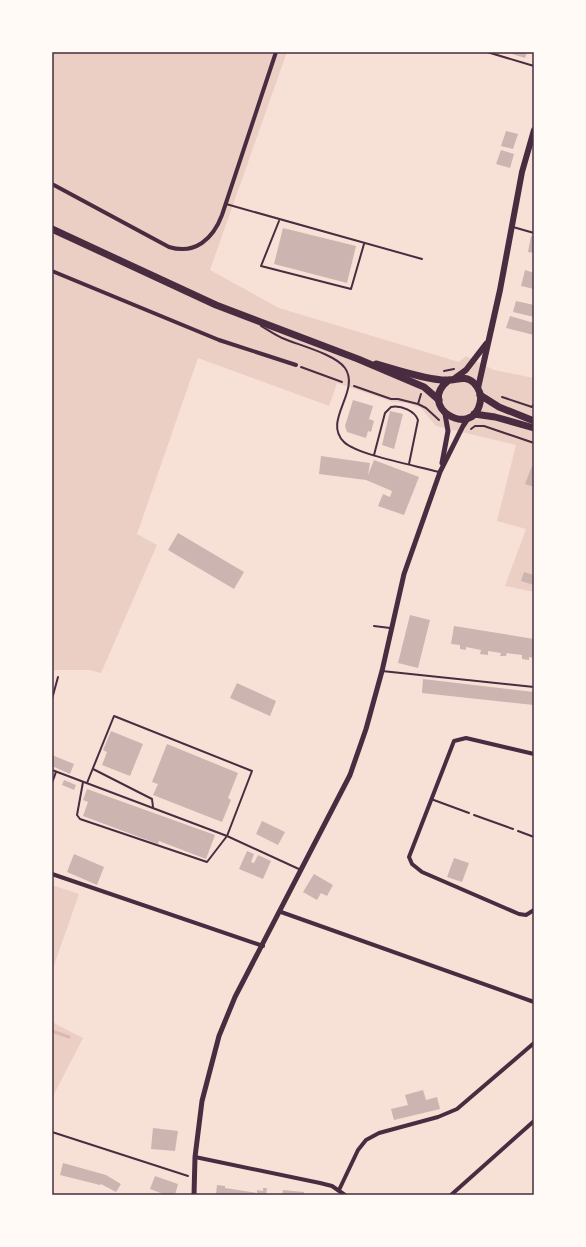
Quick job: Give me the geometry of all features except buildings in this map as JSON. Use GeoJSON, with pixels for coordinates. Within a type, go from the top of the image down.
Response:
{"type":"FeatureCollection","features":[{"type":"Feature","properties":{"kind":"main road"},"geometry":{"type":"LineString","coordinates":[[471,416],[479,406],[479,392],[487,343],[500,290],[522,172],[534,130]]}},
{"type":"Feature","properties":{"kind":"main road"},"geometry":{"type":"LineString","coordinates":[[52,229],[180,290],[254,321],[358,359],[424,387],[439,400]]}},
{"type":"Feature","properties":{"kind":"main road"},"geometry":{"type":"LineString","coordinates":[[487,343],[466,370],[452,379],[440,390],[440,405],[445,414],[456,419],[471,416],[495,417],[534,428]]}},
{"type":"Feature","properties":{"kind":"main road"},"geometry":{"type":"LineString","coordinates":[[358,359],[428,377],[468,379],[479,392],[499,407],[534,421]]}},
{"type":"Feature","properties":{"kind":"street"},"geometry":{"type":"LineString","coordinates":[[52,184],[160,243],[181,250],[196,246],[211,236],[219,224],[276,52]]}},
{"type":"Feature","properties":{"kind":"street"},"geometry":{"type":"LineString","coordinates":[[52,271],[219,340],[296,365]]}},
{"type":"Feature","properties":{"kind":"street"},"geometry":{"type":"LineString","coordinates":[[440,472],[448,431],[445,414]]}},
{"type":"Feature","properties":{"kind":"street"},"geometry":{"type":"LineString","coordinates":[[194,1195],[195,1157],[202,1101],[214,1052],[235,997],[302,871],[350,775],[366,729],[382,671],[390,628],[402,581],[440,472],[459,434],[471,416]]}},
{"type":"Feature","properties":{"kind":"street"},"geometry":{"type":"LineString","coordinates":[[534,754],[477,740],[457,738],[451,744],[410,853],[412,864],[422,872],[519,914],[526,915],[534,910]]}},
{"type":"Feature","properties":{"kind":"street"},"geometry":{"type":"LineString","coordinates":[[52,874],[262,946]]}},
{"type":"Feature","properties":{"kind":"street"},"geometry":{"type":"LineString","coordinates":[[280,912],[534,1002]]}},
{"type":"Feature","properties":{"kind":"street"},"geometry":{"type":"LineString","coordinates":[[339,1190],[358,1150],[366,1140],[379,1133],[438,1117],[456,1109],[534,1042]]}},
{"type":"Feature","properties":{"kind":"street"},"geometry":{"type":"LineString","coordinates":[[451,1195],[534,1121]]}},
{"type":"Feature","properties":{"kind":"street"},"geometry":{"type":"LineString","coordinates":[[195,1157],[320,1183],[339,1190],[345,1195]]}},
{"type":"Feature","properties":{"kind":"lane"},"geometry":{"type":"LineString","coordinates":[[487,52],[534,66]]}},
{"type":"Feature","properties":{"kind":"lane"},"geometry":{"type":"LineString","coordinates":[[226,204],[279,221],[422,259]]}},
{"type":"Feature","properties":{"kind":"lane"},"geometry":{"type":"LineString","coordinates":[[279,221],[262,266],[351,290],[364,244]]}},
{"type":"Feature","properties":{"kind":"lane"},"geometry":{"type":"LineString","coordinates":[[512,227],[534,233]]}},
{"type":"Feature","properties":{"kind":"lane"},"geometry":{"type":"LineString","coordinates":[[254,321],[281,337],[335,360],[344,367],[349,384],[337,421],[338,433],[343,441],[351,447],[374,455],[440,472]]}},
{"type":"Feature","properties":{"kind":"lane"},"geometry":{"type":"LineString","coordinates":[[374,455],[385,413],[391,407],[399,407],[415,414],[418,420],[410,464]]}},
{"type":"Feature","properties":{"kind":"lane"},"geometry":{"type":"LineString","coordinates":[[374,626],[390,628]]}},
{"type":"Feature","properties":{"kind":"lane"},"geometry":{"type":"LineString","coordinates":[[382,671],[534,687]]}},
{"type":"Feature","properties":{"kind":"lane"},"geometry":{"type":"LineString","coordinates":[[52,699],[58,677]]}},
{"type":"Feature","properties":{"kind":"lane"},"geometry":{"type":"LineString","coordinates":[[83,782],[77,815],[80,819],[207,862],[227,836],[252,771],[114,716],[87,783]]}},
{"type":"Feature","properties":{"kind":"lane"},"geometry":{"type":"LineString","coordinates":[[93,769],[152,799],[153,808]]}},
{"type":"Feature","properties":{"kind":"lane"},"geometry":{"type":"LineString","coordinates":[[52,770],[227,836],[302,871]]}},
{"type":"Feature","properties":{"kind":"lane"},"geometry":{"type":"LineString","coordinates":[[52,783],[56,772]]}},
{"type":"Feature","properties":{"kind":"lane"},"geometry":{"type":"LineString","coordinates":[[430,798],[469,813]]}},
{"type":"Feature","properties":{"kind":"lane"},"geometry":{"type":"LineString","coordinates":[[518,831],[534,837]]}},
{"type":"Feature","properties":{"kind":"path"},"geometry":{"type":"LineString","coordinates":[[296,365],[391,399],[398,399],[426,408],[439,421],[441,429],[448,431]]}},
{"type":"Feature","properties":{"kind":"path"},"geometry":{"type":"LineString","coordinates":[[502,398],[532,407],[534,404]]}},
{"type":"Feature","properties":{"kind":"path"},"geometry":{"type":"LineString","coordinates":[[459,434],[465,436],[467,431],[476,426],[484,426],[534,443]]}},
{"type":"Feature","properties":{"kind":"path"},"geometry":{"type":"LineString","coordinates":[[469,813],[518,831]]}},
{"type":"Feature","properties":{"kind":"path"},"geometry":{"type":"LineString","coordinates":[[52,1132],[175,1173],[194,1177]]}},
{"type":"Feature","properties":{"kind":"shaded area"},"geometry":{"type":"Polygon","coordinates":[[[52,52],[287,52],[210,270],[279,308],[459,362],[466,356],[494,370],[534,378],[534,592],[505,586],[526,529],[497,521],[516,445],[436,426],[421,408],[407,403],[393,402],[337,383],[329,406],[198,358],[137,534],[157,545],[101,673],[90,670],[52,670],[52,52]]]}},
{"type":"Feature","properties":{"kind":"shaded area"},"geometry":{"type":"Polygon","coordinates":[[[52,885],[79,894],[52,971],[52,885]]]}},
{"type":"Feature","properties":{"kind":"shaded area"},"geometry":{"type":"Polygon","coordinates":[[[52,1022],[83,1038],[52,1098],[52,1022]]]}},
{"type":"Feature","properties":{"kind":"waterway"},"geometry":{"type":"LineString","coordinates":[[52,1031],[69,1037]]}}]}
